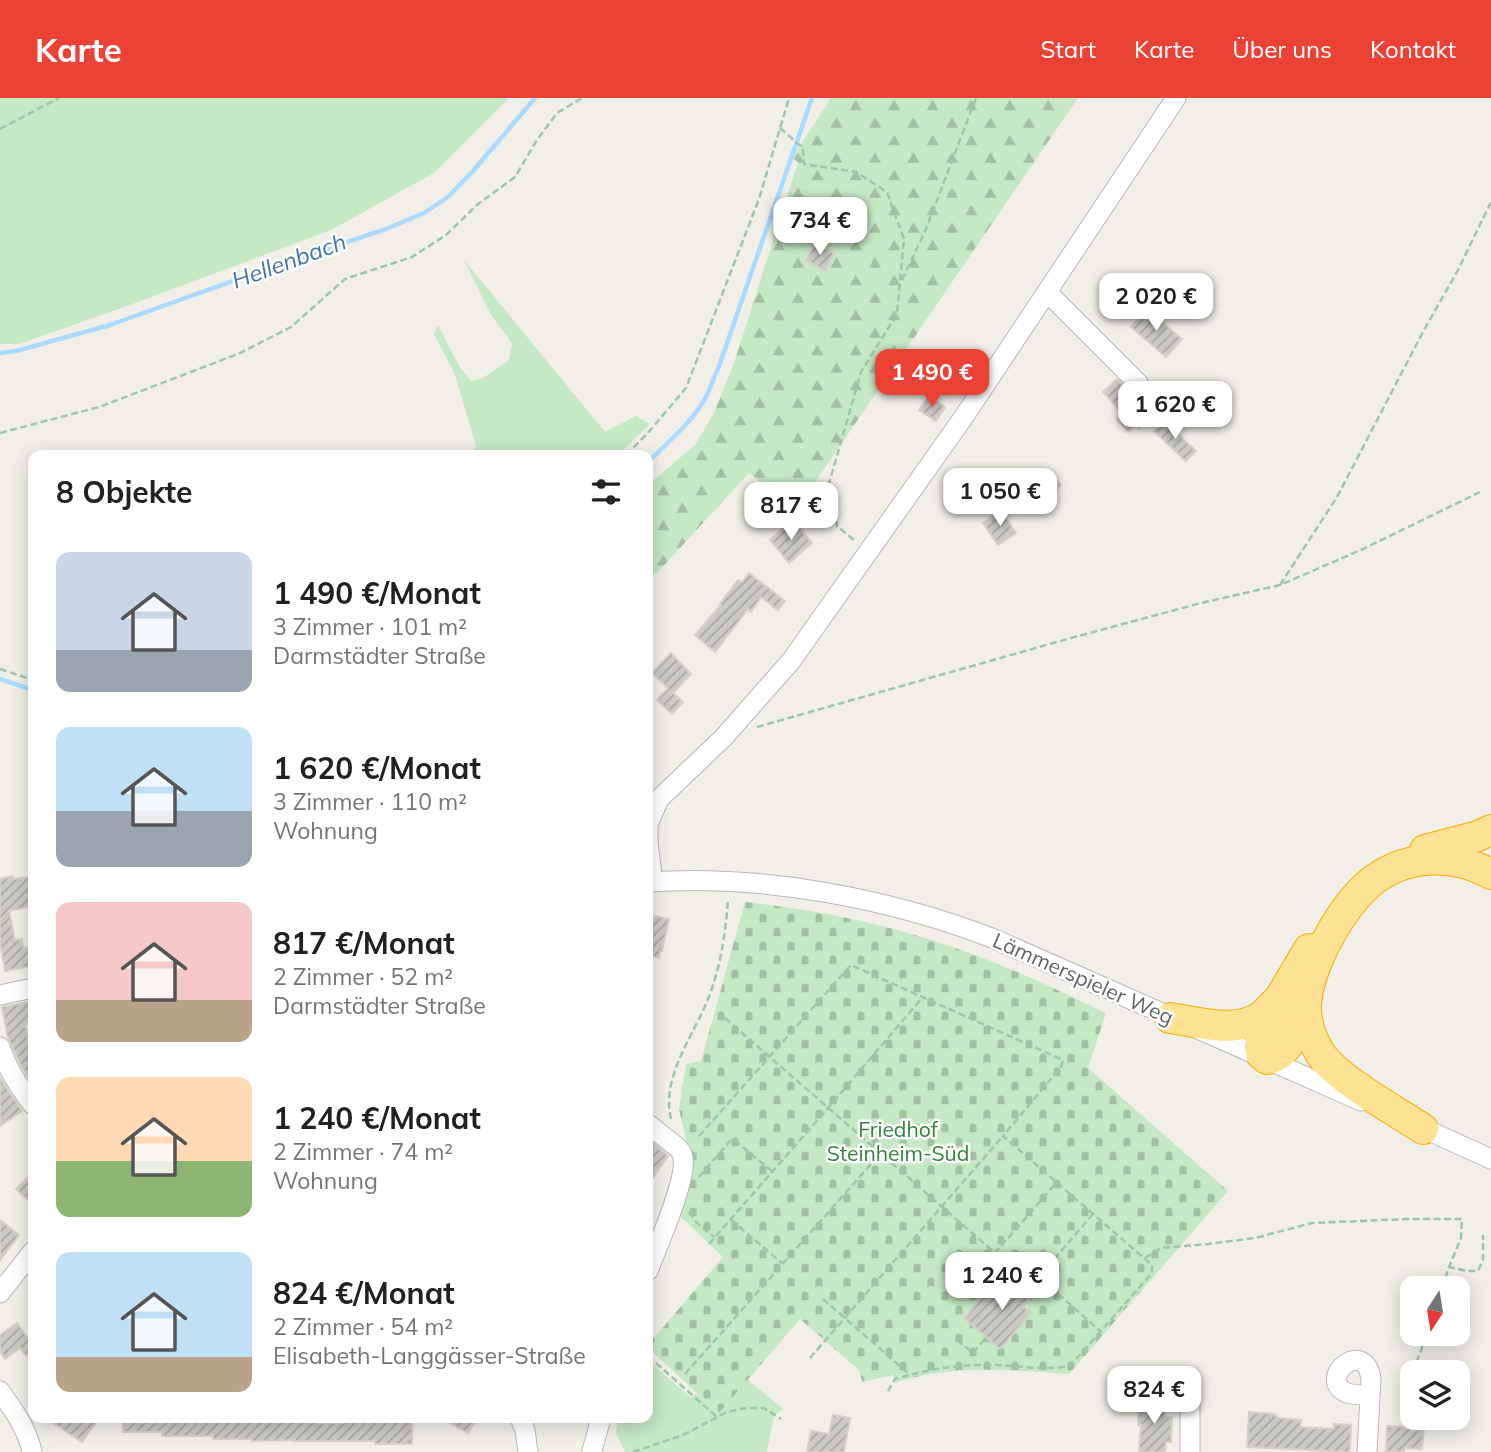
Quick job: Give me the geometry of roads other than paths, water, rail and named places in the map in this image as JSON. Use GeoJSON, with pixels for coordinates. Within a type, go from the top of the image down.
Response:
{"type":"FeatureCollection","features":[{"type":"Feature","properties":{"kind":"highway"},"geometry":{"type":"LineString","coordinates":[[1170,1018],[1231,1027],[1242,1025],[1294,1002],[1320,930],[1360,880],[1385,863],[1400,857],[1491,830]]}},
{"type":"Feature","properties":{"kind":"highway"},"geometry":{"type":"LineString","coordinates":[[1266,1059],[1261,1054],[1263,1037],[1294,1002],[1315,969],[1338,922],[1355,898],[1376,878],[1404,865],[1433,859],[1459,861],[1491,874]]}},
{"type":"Feature","properties":{"kind":"highway"},"geometry":{"type":"LineString","coordinates":[[1294,1002],[1322,1056],[1335,1069],[1423,1129]]}},
{"type":"Feature","properties":{"kind":"street"},"geometry":{"type":"LineString","coordinates":[[653,803],[724,737],[792,661],[963,418],[1177,98]]}},
{"type":"Feature","properties":{"kind":"street"},"geometry":{"type":"LineString","coordinates":[[1047,292],[1138,383]]}},
{"type":"Feature","properties":{"kind":"street","name":"Lämmerspieler Weg"},"geometry":{"type":"LineString","coordinates":[[653,882],[728,882],[840,895],[958,925],[1485,1157]]}},
{"type":"Feature","properties":{"kind":"street"},"geometry":{"type":"LineString","coordinates":[[0,995],[28,989]]}},
{"type":"Feature","properties":{"kind":"street"},"geometry":{"type":"LineString","coordinates":[[0,1047],[10,1072],[28,1099]]}},
{"type":"Feature","properties":{"kind":"street"},"geometry":{"type":"LineString","coordinates":[[653,1128],[681,1153],[683,1165],[678,1188],[653,1257]]}},
{"type":"Feature","properties":{"kind":"street"},"geometry":{"type":"LineString","coordinates":[[0,1293],[28,1257]]}},
{"type":"Feature","properties":{"kind":"street"},"geometry":{"type":"LineString","coordinates":[[0,1391],[23,1423],[33,1452]]}},
{"type":"Feature","properties":{"kind":"street"},"geometry":{"type":"LineString","coordinates":[[1367,1452],[1370,1395]]}},
{"type":"Feature","properties":{"kind":"street"},"geometry":{"type":"LineString","coordinates":[[1190,1402],[1190,1452]]}},
{"type":"Feature","properties":{"kind":"street"},"geometry":{"type":"LineString","coordinates":[[522,1423],[528,1452]]}},
{"type":"Feature","properties":{"kind":"street"},"geometry":{"type":"LineString","coordinates":[[589,1452],[599,1423]]}},
{"type":"Feature","properties":{"kind":"waterway","name":"Hellenbach"},"geometry":{"type":"LineString","coordinates":[[0,353],[110,325],[386,229],[424,213],[448,197],[535,98]]}},
{"type":"Feature","properties":{"kind":"waterway"},"geometry":{"type":"LineString","coordinates":[[653,457],[688,422],[707,395],[812,98]]}},
{"type":"Feature","properties":{"kind":"waterway"},"geometry":{"type":"LineString","coordinates":[[0,679],[28,688]]}},
{"type":"Feature","properties":{"kind":"park label","name":"Friedhof Steinheim-Süd"},"geometry":{"type":"Point","coordinates":[898,1142]}}]}
